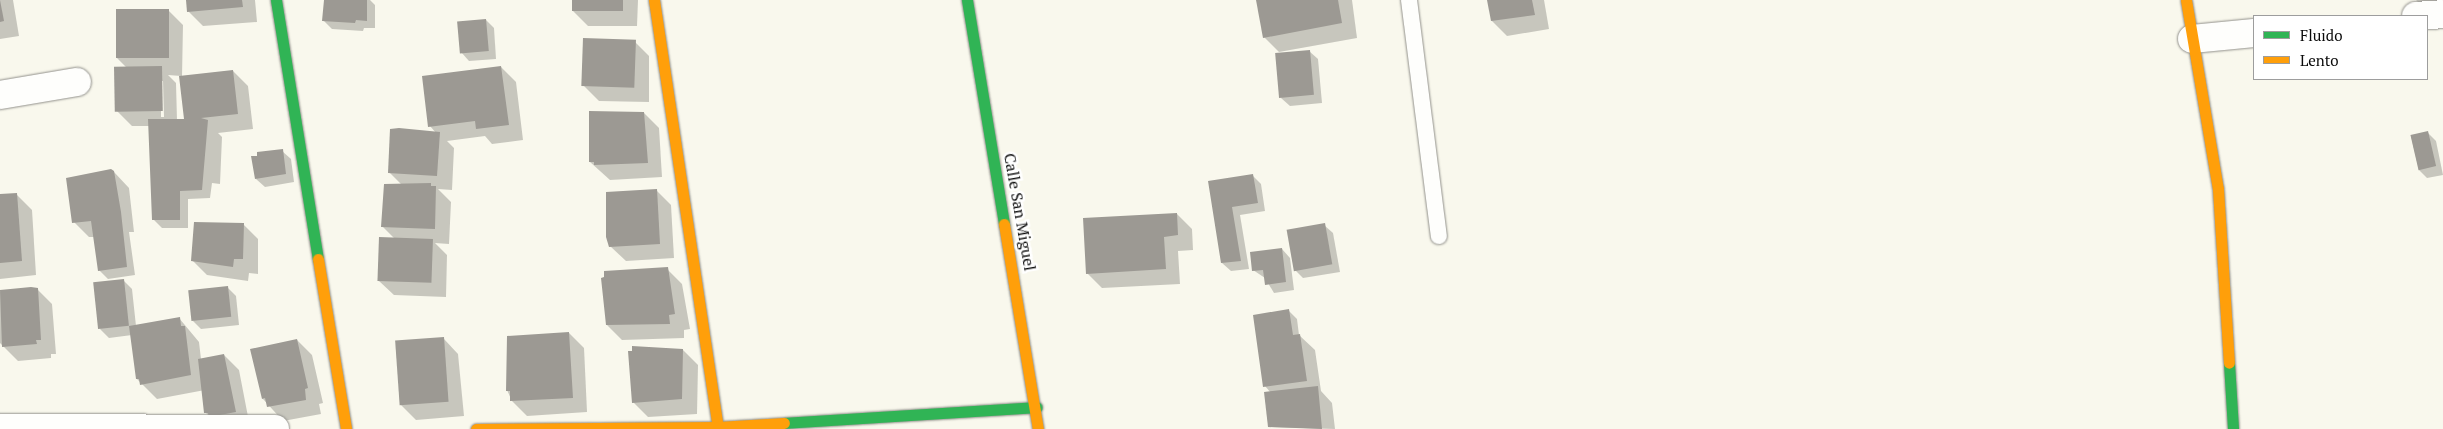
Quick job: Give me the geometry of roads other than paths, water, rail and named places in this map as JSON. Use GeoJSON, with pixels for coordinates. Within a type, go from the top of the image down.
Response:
{"type":"FeatureCollection","features":[{"type":"Feature","properties":{"kind":"street"},"geometry":{"type":"LineString","coordinates":[[276,0],[346,429]]}},
{"type":"Feature","properties":{"kind":"street"},"geometry":{"type":"LineString","coordinates":[[654,0],[718,428]]}},
{"type":"Feature","properties":{"kind":"street","name":"Calle San Miguel"},"geometry":{"type":"LineString","coordinates":[[967,0],[1036,407],[1038,429]]}},
{"type":"Feature","properties":{"kind":"street"},"geometry":{"type":"LineString","coordinates":[[2186,0],[2218,189],[2233,429]]}},
{"type":"Feature","properties":{"kind":"street"},"geometry":{"type":"LineString","coordinates":[[2428,15],[2443,14]]}},
{"type":"Feature","properties":{"kind":"street"},"geometry":{"type":"LineString","coordinates":[[2192,39],[2253,33]]}},
{"type":"Feature","properties":{"kind":"street"},"geometry":{"type":"LineString","coordinates":[[0,96],[77,82]]}},
{"type":"Feature","properties":{"kind":"street"},"geometry":{"type":"LineString","coordinates":[[476,429],[718,428],[1036,407]]}},
{"type":"Feature","properties":{"kind":"street"},"geometry":{"type":"LineString","coordinates":[[0,428],[275,429]]}},
{"type":"Feature","properties":{"kind":"lane"},"geometry":{"type":"LineString","coordinates":[[1409,0],[1439,236]]}}]}
